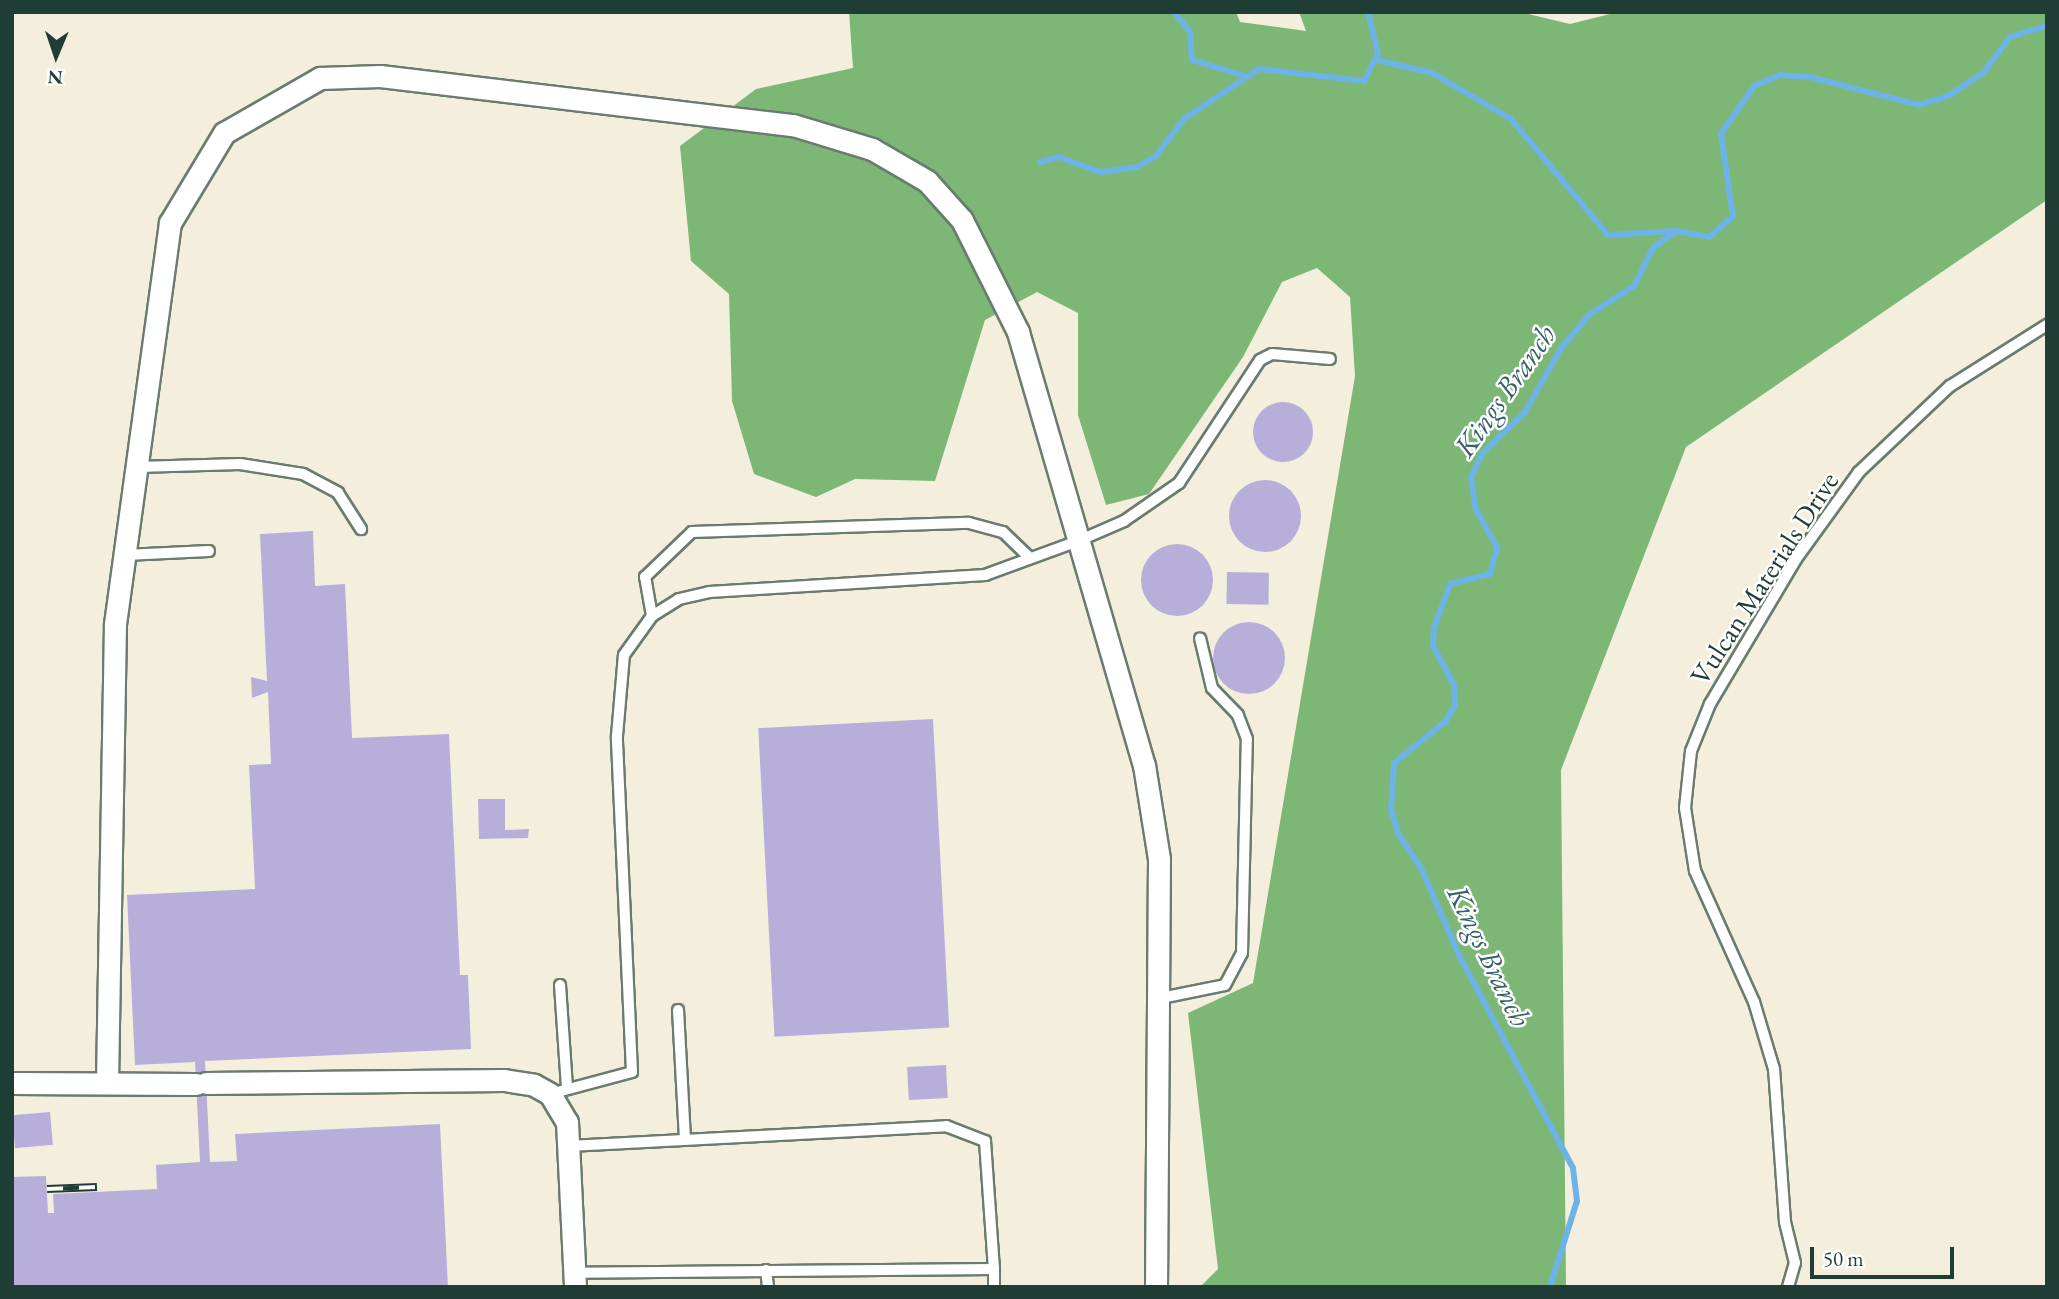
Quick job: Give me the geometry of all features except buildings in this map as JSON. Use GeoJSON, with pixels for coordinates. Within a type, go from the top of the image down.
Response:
{"type":"FeatureCollection","features":[{"type":"Feature","properties":{"kind":"street"},"geometry":{"type":"LineString","coordinates":[[107,1082],[115,624],[170,223],[193,176],[224,133],[258,108],[320,78],[380,76],[793,125],[872,149],[927,181],[962,220],[1018,332],[1144,765],[1159,859],[1161,998],[1156,1287]]}},
{"type":"Feature","properties":{"kind":"street"},"geometry":{"type":"LineString","coordinates":[[12,1083],[505,1080],[559,1091],[567,1122],[576,1280]]}},
{"type":"Feature","properties":{"kind":"lane","name":"Vulcan Materials Drive"},"geometry":{"type":"LineString","coordinates":[[1788,1287],[1795,1264],[1785,1222],[1774,1069],[1755,1002],[1695,871],[1685,808],[1691,751],[1710,704],[1796,559],[1859,472],[1950,386],[2047,325]]}},
{"type":"Feature","properties":{"kind":"lane"},"geometry":{"type":"LineString","coordinates":[[560,985],[559,1091],[632,1072],[617,736],[624,655],[652,616],[678,598],[709,592],[951,579],[1030,558],[1078,541],[1124,521],[1179,483],[1260,360],[1272,354],[1330,359]]}},
{"type":"Feature","properties":{"kind":"lane"},"geometry":{"type":"LineString","coordinates":[[136,467],[240,464],[303,474],[338,493],[361,529]]}},
{"type":"Feature","properties":{"kind":"lane"},"geometry":{"type":"LineString","coordinates":[[652,616],[645,577],[692,532],[969,523],[1003,532],[1030,558]]}},
{"type":"Feature","properties":{"kind":"lane"},"geometry":{"type":"LineString","coordinates":[[125,555],[209,551]]}},
{"type":"Feature","properties":{"kind":"lane"},"geometry":{"type":"LineString","coordinates":[[1161,998],[1225,985],[1242,953],[1247,739],[1238,715],[1212,688],[1200,638]]}},
{"type":"Feature","properties":{"kind":"lane"},"geometry":{"type":"LineString","coordinates":[[678,1010],[685,1140]]}},
{"type":"Feature","properties":{"kind":"lane"},"geometry":{"type":"LineString","coordinates":[[569,1146],[946,1126],[985,1140],[994,1287]]}},
{"type":"Feature","properties":{"kind":"lane"},"geometry":{"type":"LineString","coordinates":[[576,1280],[766,1270],[993,1269]]}},
{"type":"Feature","properties":{"kind":"lane"},"geometry":{"type":"LineString","coordinates":[[766,1270],[768,1287]]}},
{"type":"Feature","properties":{"kind":"green space"},"geometry":{"type":"Polygon","coordinates":[[[849,12],[1236,12],[1240,22],[1306,31],[1299,12],[1520,12],[1570,24],[1618,12],[2047,12],[2047,200],[1686,447],[1561,770],[1566,1287],[1200,1287],[1218,1269],[1188,1013],[1253,983],[1355,376],[1350,297],[1317,268],[1282,282],[1243,357],[1149,494],[1106,505],[1078,415],[1078,313],[1037,292],[985,320],[935,481],[855,479],[816,497],[754,474],[732,401],[729,294],[691,261],[680,146],[756,89],[853,68],[849,12]]]}},
{"type":"Feature","properties":{"kind":"waterway"},"geometry":{"type":"LineString","coordinates":[[1174,12],[1190,32],[1192,60],[1245,76]]}},
{"type":"Feature","properties":{"kind":"waterway"},"geometry":{"type":"LineString","coordinates":[[1040,162],[1059,157],[1101,172],[1137,167],[1156,156],[1184,119],[1259,69],[1364,81],[1378,54],[1368,12]]}},
{"type":"Feature","properties":{"kind":"waterway","name":"Kings Branch"},"geometry":{"type":"LineString","coordinates":[[1377,60],[1432,73],[1511,119],[1608,235],[1676,231],[1709,237],[1733,217],[1721,134],[1754,86],[1780,75],[1810,77],[1919,105],[1948,96],[1984,72],[2010,37],[2047,26]]}},
{"type":"Feature","properties":{"kind":"waterway","name":"Kings Branch"},"geometry":{"type":"LineString","coordinates":[[1550,1287],[1577,1201],[1573,1168],[1459,955],[1421,868],[1399,835],[1391,810],[1394,763],[1446,721],[1455,705],[1454,685],[1433,646],[1434,628],[1450,584],[1490,574],[1497,547],[1476,510],[1471,477],[1482,454],[1525,412],[1562,347],[1590,314],[1634,286],[1653,248],[1676,231]]}},
{"type":"Feature","properties":{"kind":"railway"},"geometry":{"type":"LineString","coordinates":[[47,1189],[97,1187]]}}]}
